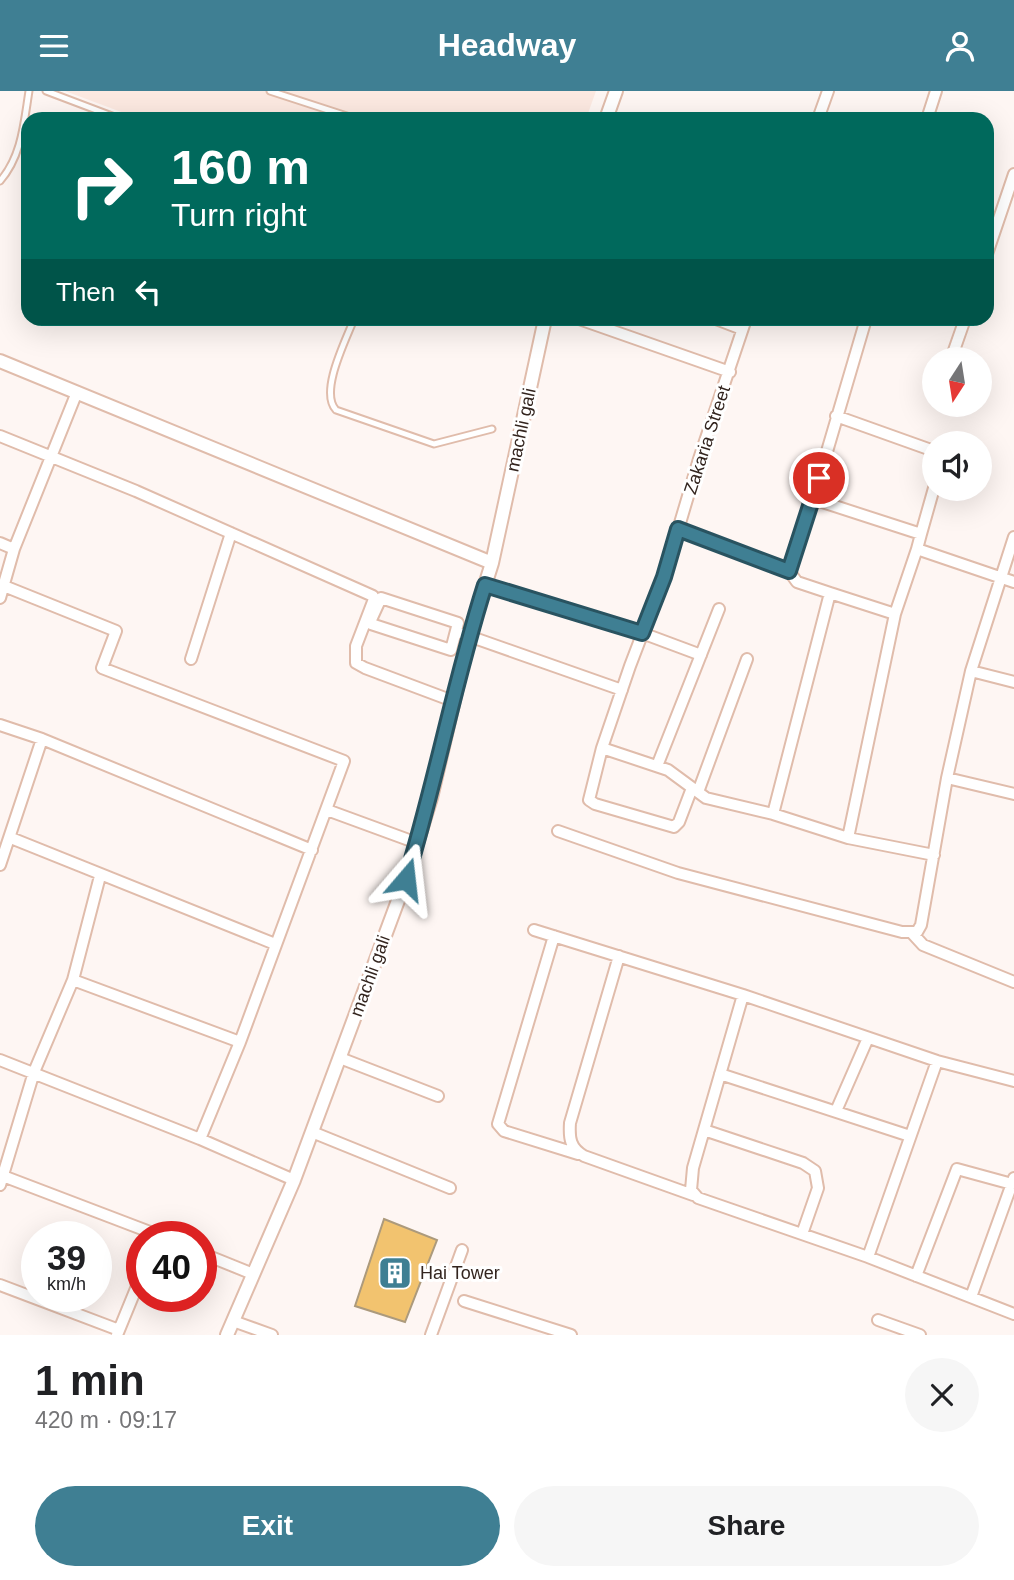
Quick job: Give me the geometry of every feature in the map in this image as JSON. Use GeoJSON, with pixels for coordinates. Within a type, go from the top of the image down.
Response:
{"type":"FeatureCollection","features":[{"type":"Feature","properties":{"kind":"street"},"geometry":{"type":"LineString","coordinates":[[608,112],[616,91]]}},
{"type":"Feature","properties":{"kind":"street"},"geometry":{"type":"LineString","coordinates":[[820,112],[828,91]]}},
{"type":"Feature","properties":{"kind":"street"},"geometry":{"type":"LineString","coordinates":[[929,112],[936,91]]}},
{"type":"Feature","properties":{"kind":"street"},"geometry":{"type":"LineString","coordinates":[[994,233],[1014,174]]}},
{"type":"Feature","properties":{"kind":"street","name":"machli gali"},"geometry":{"type":"LineString","coordinates":[[227,1335],[294,1180],[406,879],[430,798],[453,701],[462,634],[485,585],[492,563],[543,326]]}},
{"type":"Feature","properties":{"kind":"street"},"geometry":{"type":"LineString","coordinates":[[599,326],[730,372]]}},
{"type":"Feature","properties":{"kind":"street","name":"Zakaria Street"},"geometry":{"type":"LineString","coordinates":[[695,790],[679,823],[674,827],[589,800],[602,748],[664,577],[699,459],[743,326]]}},
{"type":"Feature","properties":{"kind":"street"},"geometry":{"type":"LineString","coordinates":[[789,571],[864,326]]}},
{"type":"Feature","properties":{"kind":"street"},"geometry":{"type":"LineString","coordinates":[[955,347],[963,326]]}},
{"type":"Feature","properties":{"kind":"street"},"geometry":{"type":"LineString","coordinates":[[0,361],[492,563]]}},
{"type":"Feature","properties":{"kind":"street"},"geometry":{"type":"LineString","coordinates":[[0,598],[14,548],[77,392]]}},
{"type":"Feature","properties":{"kind":"street"},"geometry":{"type":"LineString","coordinates":[[836,416],[922,447]]}},
{"type":"Feature","properties":{"kind":"street"},"geometry":{"type":"LineString","coordinates":[[0,436],[136,491],[373,596],[371,624],[449,650],[462,634]]}},
{"type":"Feature","properties":{"kind":"street"},"geometry":{"type":"LineString","coordinates":[[813,499],[921,534]]}},
{"type":"Feature","properties":{"kind":"street"},"geometry":{"type":"LineString","coordinates":[[848,838],[895,614],[930,501]]}},
{"type":"Feature","properties":{"kind":"street"},"geometry":{"type":"LineString","coordinates":[[678,529],[789,571],[797,582],[895,614]]}},
{"type":"Feature","properties":{"kind":"street"},"geometry":{"type":"LineString","coordinates":[[191,659],[231,533]]}},
{"type":"Feature","properties":{"kind":"street"},"geometry":{"type":"LineString","coordinates":[[912,933],[921,925],[947,778],[971,671],[1014,537]]}},
{"type":"Feature","properties":{"kind":"street"},"geometry":{"type":"LineString","coordinates":[[0,543],[14,548]]}},
{"type":"Feature","properties":{"kind":"street"},"geometry":{"type":"LineString","coordinates":[[917,549],[1014,582]]}},
{"type":"Feature","properties":{"kind":"street"},"geometry":{"type":"LineString","coordinates":[[485,585],[642,633],[701,655]]}},
{"type":"Feature","properties":{"kind":"street"},"geometry":{"type":"LineString","coordinates":[[4,586],[116,631],[102,668],[344,761],[240,1042],[200,1139]]}},
{"type":"Feature","properties":{"kind":"street"},"geometry":{"type":"LineString","coordinates":[[773,814],[830,593]]}},
{"type":"Feature","properties":{"kind":"street"},"geometry":{"type":"LineString","coordinates":[[453,701],[365,669],[356,663],[356,646],[374,604],[381,598],[458,622],[462,634]]}},
{"type":"Feature","properties":{"kind":"street"},"geometry":{"type":"LineString","coordinates":[[657,766],[719,610]]}},
{"type":"Feature","properties":{"kind":"street"},"geometry":{"type":"LineString","coordinates":[[462,634],[622,690]]}},
{"type":"Feature","properties":{"kind":"street"},"geometry":{"type":"LineString","coordinates":[[695,790],[747,659]]}},
{"type":"Feature","properties":{"kind":"street"},"geometry":{"type":"LineString","coordinates":[[971,671],[1014,682]]}},
{"type":"Feature","properties":{"kind":"street"},"geometry":{"type":"LineString","coordinates":[[0,725],[312,850]]}},
{"type":"Feature","properties":{"kind":"street"},"geometry":{"type":"LineString","coordinates":[[0,865],[42,740]]}},
{"type":"Feature","properties":{"kind":"street"},"geometry":{"type":"LineString","coordinates":[[602,748],[677,775],[712,800],[773,814],[848,838],[934,855]]}},
{"type":"Feature","properties":{"kind":"street"},"geometry":{"type":"LineString","coordinates":[[947,778],[1014,794]]}},
{"type":"Feature","properties":{"kind":"street"},"geometry":{"type":"LineString","coordinates":[[327,810],[417,843]]}},
{"type":"Feature","properties":{"kind":"street"},"geometry":{"type":"LineString","coordinates":[[558,831],[678,873],[912,933],[923,945],[1014,982]]}},
{"type":"Feature","properties":{"kind":"street"},"geometry":{"type":"LineString","coordinates":[[11,838],[100,876],[275,944]]}},
{"type":"Feature","properties":{"kind":"street"},"geometry":{"type":"LineString","coordinates":[[100,876],[73,980],[34,1072],[2,1181],[126,1225]]}},
{"type":"Feature","properties":{"kind":"street"},"geometry":{"type":"LineString","coordinates":[[534,930],[743,995],[937,1061],[1014,1081]]}},
{"type":"Feature","properties":{"kind":"street"},"geometry":{"type":"LineString","coordinates":[[554,936],[498,1123],[504,1131],[584,1156],[867,1257],[1014,1314]]}},
{"type":"Feature","properties":{"kind":"street"},"geometry":{"type":"LineString","coordinates":[[584,1156],[572,1146],[569,1139],[570,1123],[619,956]]}},
{"type":"Feature","properties":{"kind":"street"},"geometry":{"type":"LineString","coordinates":[[73,980],[240,1042]]}},
{"type":"Feature","properties":{"kind":"street"},"geometry":{"type":"LineString","coordinates":[[693,1195],[691,1179],[743,995]]}},
{"type":"Feature","properties":{"kind":"street"},"geometry":{"type":"LineString","coordinates":[[836,1111],[868,1038]]}},
{"type":"Feature","properties":{"kind":"street"},"geometry":{"type":"LineString","coordinates":[[340,1058],[438,1096]]}},
{"type":"Feature","properties":{"kind":"street"},"geometry":{"type":"LineString","coordinates":[[0,1060],[200,1139],[294,1180]]}},
{"type":"Feature","properties":{"kind":"street"},"geometry":{"type":"LineString","coordinates":[[867,1257],[937,1061]]}},
{"type":"Feature","properties":{"kind":"street"},"geometry":{"type":"LineString","coordinates":[[720,1074],[911,1136]]}},
{"type":"Feature","properties":{"kind":"street"},"geometry":{"type":"LineString","coordinates":[[704,1131],[803,1163],[815,1171],[818,1188],[802,1234]]}},
{"type":"Feature","properties":{"kind":"street"},"geometry":{"type":"LineString","coordinates":[[312,1132],[450,1188]]}},
{"type":"Feature","properties":{"kind":"street"},"geometry":{"type":"LineString","coordinates":[[916,1276],[957,1170],[1013,1181],[971,1297]]}},
{"type":"Feature","properties":{"kind":"street"},"geometry":{"type":"LineString","coordinates":[[430,1335],[462,1250]]}},
{"type":"Feature","properties":{"kind":"street"},"geometry":{"type":"LineString","coordinates":[[217,1259],[253,1274]]}},
{"type":"Feature","properties":{"kind":"street"},"geometry":{"type":"LineString","coordinates":[[0,1285],[118,1333],[127,1312]]}},
{"type":"Feature","properties":{"kind":"street"},"geometry":{"type":"LineString","coordinates":[[464,1301],[570,1335]]}},
{"type":"Feature","properties":{"kind":"street"},"geometry":{"type":"LineString","coordinates":[[878,1320],[919,1335]]}},
{"type":"Feature","properties":{"kind":"street"},"geometry":{"type":"LineString","coordinates":[[233,1321],[272,1335]]}},
{"type":"Feature","properties":{"kind":"lane"},"geometry":{"type":"LineString","coordinates":[[25,112],[29,91]]}},
{"type":"Feature","properties":{"kind":"lane"},"geometry":{"type":"LineString","coordinates":[[46,91],[63,94],[104,112]]}},
{"type":"Feature","properties":{"kind":"lane"},"geometry":{"type":"LineString","coordinates":[[270,91],[334,112]]}},
{"type":"Feature","properties":{"kind":"lane"},"geometry":{"type":"LineString","coordinates":[[0,181],[8,172],[19,150],[21,138]]}},
{"type":"Feature","properties":{"kind":"lane"},"geometry":{"type":"LineString","coordinates":[[352,326],[329,391],[331,404],[336,409],[435,443],[492,429]]}},
{"type":"Feature","properties":{"kind":"shaded area"},"geometry":{"type":"Polygon","coordinates":[[[65,91],[596,91],[588,112],[121,112],[65,91]]]}},
{"type":"Feature","properties":{"kind":"building","name":"Hai Tower"},"geometry":{"type":"Polygon","coordinates":[[[384,1219],[437,1240],[405,1322],[355,1306],[384,1219]]]}},
{"type":"Feature","properties":{"kind":"place","name":"Hai Tower"},"geometry":{"type":"Point","coordinates":[395,1273]}},
{"type":"Feature","properties":{"kind":"route"},"geometry":{"type":"LineString","coordinates":[[406,879],[430,798],[469,636],[485,585],[642,633],[664,577],[678,529],[789,571],[819,478]]}}]}
